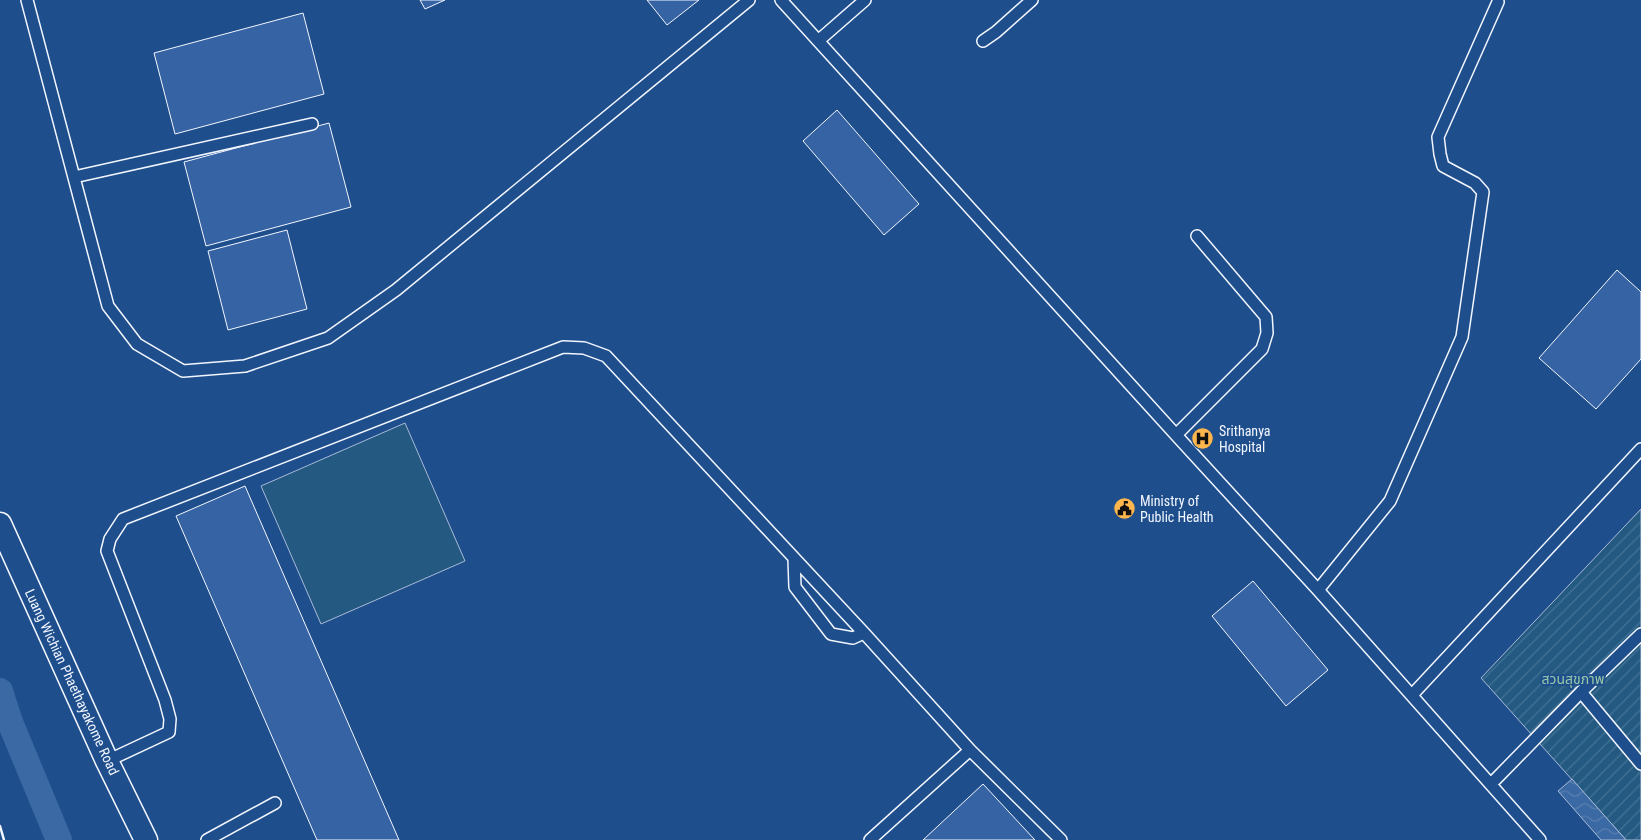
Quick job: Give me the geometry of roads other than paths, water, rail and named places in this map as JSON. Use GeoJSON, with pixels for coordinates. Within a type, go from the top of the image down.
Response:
{"type":"FeatureCollection","features":[{"type":"Feature","properties":{"kind":"street","name":"Luang Wichian Phaethayakome Road"},"geometry":{"type":"LineString","coordinates":[[0,524],[107,761],[146,840]]}},
{"type":"Feature","properties":{"kind":"lane"},"geometry":{"type":"LineString","coordinates":[[27,0],[108,306],[137,344],[183,371],[245,366],[328,338],[396,290],[749,0]]}},
{"type":"Feature","properties":{"kind":"lane"},"geometry":{"type":"LineString","coordinates":[[781,0],[1318,590],[1540,840]]}},
{"type":"Feature","properties":{"kind":"lane"},"geometry":{"type":"LineString","coordinates":[[818,41],[865,0]]}},
{"type":"Feature","properties":{"kind":"lane"},"geometry":{"type":"LineString","coordinates":[[983,41],[1032,0]]}},
{"type":"Feature","properties":{"kind":"lane"},"geometry":{"type":"LineString","coordinates":[[1318,590],[1390,500],[1462,337],[1483,192],[1475,183],[1443,166],[1438,137],[1498,2]]}},
{"type":"Feature","properties":{"kind":"lane"},"geometry":{"type":"LineString","coordinates":[[74,177],[312,124]]}},
{"type":"Feature","properties":{"kind":"lane"},"geometry":{"type":"LineString","coordinates":[[1176,435],[1262,349],[1267,333],[1266,317],[1197,236]]}},
{"type":"Feature","properties":{"kind":"lane"},"geometry":{"type":"LineString","coordinates":[[107,761],[169,732],[170,719],[165,700],[107,550],[110,539],[123,519],[562,347],[584,348],[606,356],[864,633],[970,750],[1061,840]]}},
{"type":"Feature","properties":{"kind":"lane"},"geometry":{"type":"LineString","coordinates":[[1412,695],[1641,449]]}},
{"type":"Feature","properties":{"kind":"lane"},"geometry":{"type":"LineString","coordinates":[[794,558],[796,586],[832,634],[853,638],[864,633]]}},
{"type":"Feature","properties":{"kind":"lane"},"geometry":{"type":"LineString","coordinates":[[1491,784],[1641,634]]}},
{"type":"Feature","properties":{"kind":"lane"},"geometry":{"type":"LineString","coordinates":[[1581,692],[1641,764]]}},
{"type":"Feature","properties":{"kind":"lane"},"geometry":{"type":"LineString","coordinates":[[870,840],[970,750]]}},
{"type":"Feature","properties":{"kind":"lane"},"geometry":{"type":"LineString","coordinates":[[207,840],[275,803]]}},
{"type":"Feature","properties":{"kind":"water"},"geometry":{"type":"Polygon","coordinates":[[[1572,779],[1626,840],[1601,840],[1558,791],[1572,779]]]}},
{"type":"Feature","properties":{"kind":"waterway"},"geometry":{"type":"LineString","coordinates":[[0,691],[10,722],[59,840]]}},
{"type":"Feature","properties":{"kind":"place","name":"Srithanya Hospital"},"geometry":{"type":"Point","coordinates":[1203,439]}},
{"type":"Feature","properties":{"kind":"place","name":"Ministry of Public Health"},"geometry":{"type":"Point","coordinates":[1124,509]}},
{"type":"Feature","properties":{"kind":"park label","name":"สวนสุขภาพ"},"geometry":{"type":"Point","coordinates":[1573,679]}}]}
